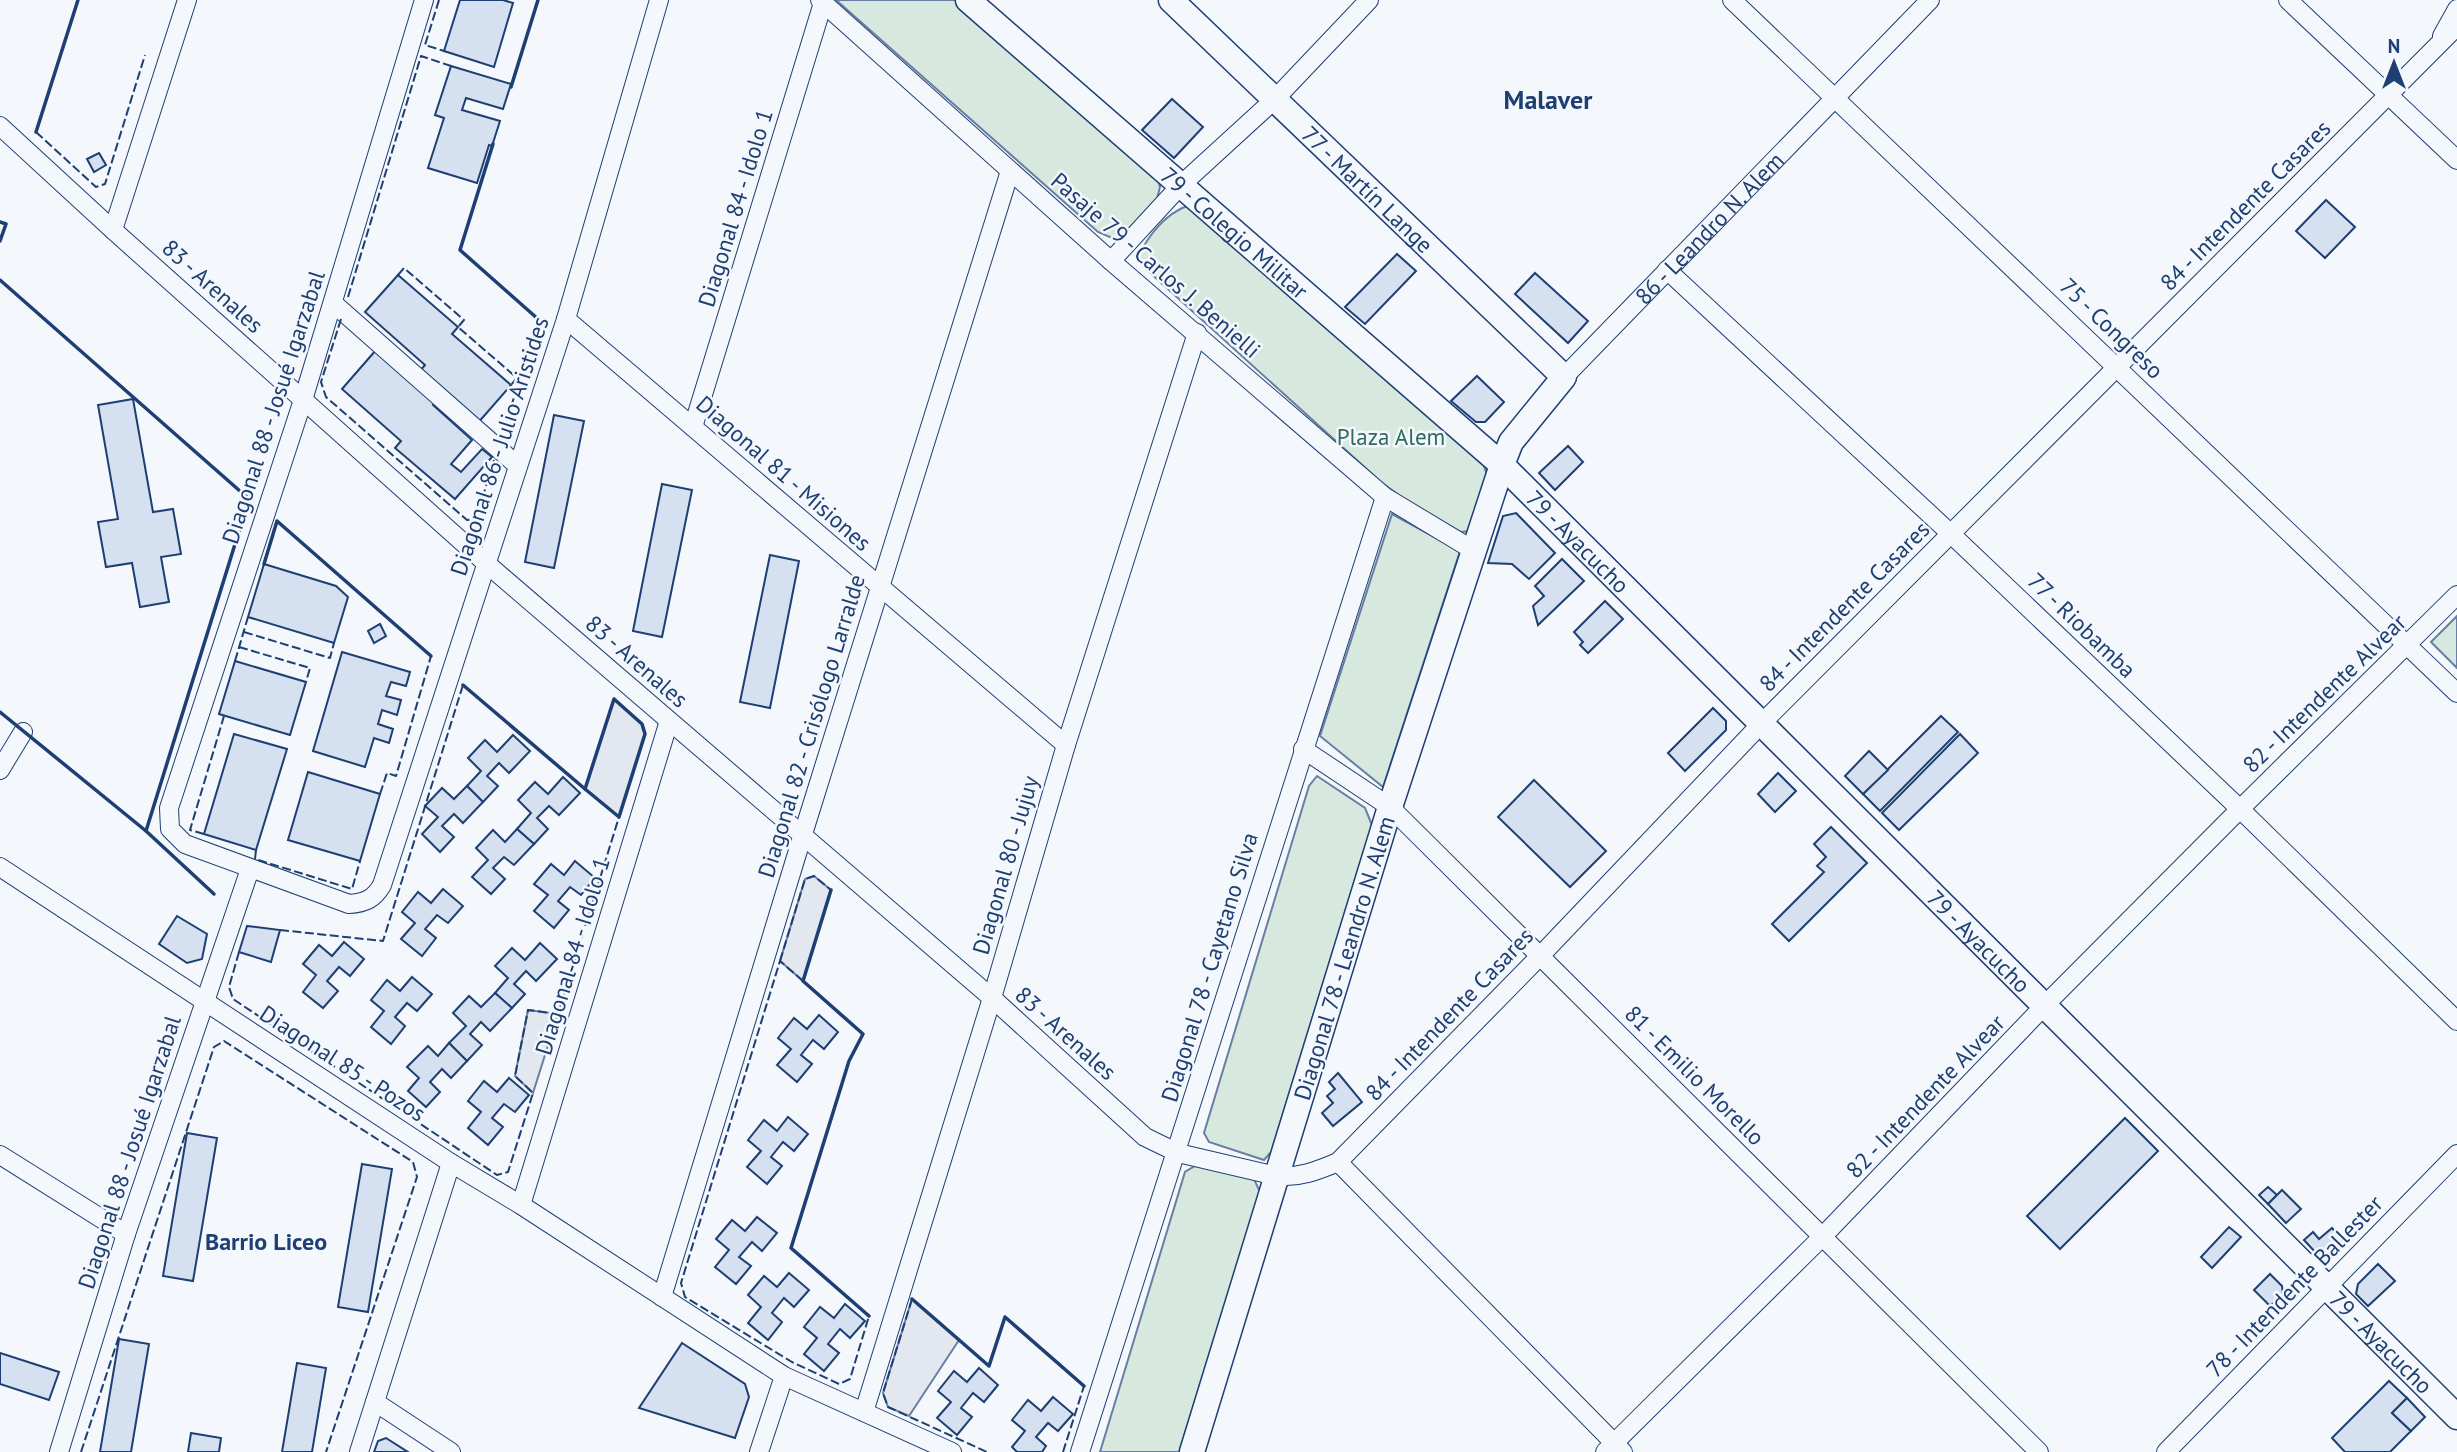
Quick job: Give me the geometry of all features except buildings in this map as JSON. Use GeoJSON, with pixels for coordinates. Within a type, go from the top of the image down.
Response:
{"type":"FeatureCollection","features":[{"type":"Feature","properties":{"kind":"street"},"geometry":{"type":"LineString","coordinates":[[113,230],[187,0]]}},
{"type":"Feature","properties":{"kind":"street","name":"Diagonal 88 - Josué Igarzabal"},"geometry":{"type":"LineString","coordinates":[[59,1452],[126,1234],[250,869],[185,844],[170,828],[169,808],[303,400],[424,0]]}},
{"type":"Feature","properties":{"kind":"street","name":"Diagonal 86 - Julio Aristides"},"geometry":{"type":"LineString","coordinates":[[250,869],[349,904],[370,900],[382,885],[566,319],[659,0]]}},
{"type":"Feature","properties":{"kind":"street","name":"79 - Colegio Militar"},"geometry":{"type":"LineString","coordinates":[[968,0],[1502,465]]}},
{"type":"Feature","properties":{"kind":"street","name":"77 - Martín Lange"},"geometry":{"type":"LineString","coordinates":[[1171,0],[1564,377]]}},
{"type":"Feature","properties":{"kind":"street"},"geometry":{"type":"LineString","coordinates":[[1111,261],[1181,185],[1275,100],[1369,0]]}},
{"type":"Feature","properties":{"kind":"street","name":"75 - Congreso"},"geometry":{"type":"LineString","coordinates":[[1732,0],[2457,693]]}},
{"type":"Feature","properties":{"kind":"street","name":"86 - Leandro N. Alem"},"geometry":{"type":"LineString","coordinates":[[1502,465],[1511,442],[1564,377],[1930,0]]}},
{"type":"Feature","properties":{"kind":"street"},"geometry":{"type":"LineString","coordinates":[[2288,0],[2457,160]]}},
{"type":"Feature","properties":{"kind":"street","name":"Pasaje 79 - Carlos J. Benielli"},"geometry":{"type":"LineString","coordinates":[[822,2],[1111,261],[1385,496],[1474,550]]}},
{"type":"Feature","properties":{"kind":"street","name":"Diagonal 84 - Idolo 1"},"geometry":{"type":"LineString","coordinates":[[694,427],[822,2]]}},
{"type":"Feature","properties":{"kind":"street","name":"84 - Intendente Casares"},"geometry":{"type":"LineString","coordinates":[[2438,46],[2457,9]]}},
{"type":"Feature","properties":{"kind":"street","name":"84 - Intendente Casares"},"geometry":{"type":"LineString","coordinates":[[1276,1176],[1310,1174],[1338,1163],[1762,723],[2457,26]]}},
{"type":"Feature","properties":{"kind":"street","name":"84 - Intendente Casares"},"geometry":{"type":"LineString","coordinates":[[2438,46],[2457,35]]}},
{"type":"Feature","properties":{"kind":"street","name":"83 - Arenales"},"geometry":{"type":"LineString","coordinates":[[0,126],[487,564],[992,998],[1145,1137],[1178,1153],[1276,1176]]}},
{"type":"Feature","properties":{"kind":"street","name":"Diagonal 82 - Crisólogo Larralde"},"geometry":{"type":"LineString","coordinates":[[662,1297],[1010,171]]}},
{"type":"Feature","properties":{"kind":"street","name":"77 - Riobamba"},"geometry":{"type":"LineString","coordinates":[[1667,270],[1951,534],[2240,809],[2457,1021]]}},
{"type":"Feature","properties":{"kind":"street"},"geometry":{"type":"LineString","coordinates":[[333,303],[518,466]]}},
{"type":"Feature","properties":{"kind":"street","name":"Diagonal 81 - Misiones"},"geometry":{"type":"LineString","coordinates":[[566,319],[1066,745]]}},
{"type":"Feature","properties":{"kind":"street","name":"Diagonal 80 - Jujuy"},"geometry":{"type":"LineString","coordinates":[[864,1412],[992,998],[1066,745],[1197,333]]}},
{"type":"Feature","properties":{"kind":"street","name":"Diagonal 78 - Leandro N. Alem"},"geometry":{"type":"LineString","coordinates":[[1192,1452],[1390,807],[1502,465]]}},
{"type":"Feature","properties":{"kind":"street","name":"79 - Ayacucho"},"geometry":{"type":"LineString","coordinates":[[1502,465],[2457,1417]]}},
{"type":"Feature","properties":{"kind":"street","name":"Diagonal 78 - Cayetano Silva"},"geometry":{"type":"LineString","coordinates":[[1080,1452],[1178,1153],[1303,749],[1385,496]]}},
{"type":"Feature","properties":{"kind":"street","name":"82 - Intendente Alvear"},"geometry":{"type":"LineString","coordinates":[[1614,1449],[2045,1005],[2457,595]]}},
{"type":"Feature","properties":{"kind":"street","name":"Diagonal 84 - Idolo 1"},"geometry":{"type":"LineString","coordinates":[[521,1205],[670,721]]}},
{"type":"Feature","properties":{"kind":"street"},"geometry":{"type":"LineString","coordinates":[[0,770],[23,732]]}},
{"type":"Feature","properties":{"kind":"street","name":"81 - Emilio Morello"},"geometry":{"type":"LineString","coordinates":[[1303,749],[1390,807],[2039,1452]]}},
{"type":"Feature","properties":{"kind":"street","name":"Diagonal 85 - Pozos"},"geometry":{"type":"LineString","coordinates":[[0,867],[450,1163],[521,1205],[784,1376],[952,1452]]}},
{"type":"Feature","properties":{"kind":"street"},"geometry":{"type":"LineString","coordinates":[[0,1154],[126,1234]]}},
{"type":"Feature","properties":{"kind":"street","name":"78 - Intendente Ballester"},"geometry":{"type":"LineString","coordinates":[[2166,1452],[2457,1154]]}},
{"type":"Feature","properties":{"kind":"street"},"geometry":{"type":"LineString","coordinates":[[359,1452],[450,1163]]}},
{"type":"Feature","properties":{"kind":"street"},"geometry":{"type":"LineString","coordinates":[[1338,1163],[1614,1449]]}},
{"type":"Feature","properties":{"kind":"street"},"geometry":{"type":"LineString","coordinates":[[759,1452],[784,1376]]}},
{"type":"Feature","properties":{"kind":"street"},"geometry":{"type":"LineString","coordinates":[[375,1402],[451,1452]]}},
{"type":"Feature","properties":{"kind":"green space"},"geometry":{"type":"Polygon","coordinates":[[[836,0],[957,0],[1157,176],[1160,187],[1157,199],[1121,237],[1112,238],[1098,232],[836,0]]]}},
{"type":"Feature","properties":{"kind":"green space","name":"Plaza Alem"},"geometry":{"type":"Polygon","coordinates":[[[1187,206],[1483,463],[1487,475],[1469,531],[1461,532],[1407,501],[1381,482],[1147,270],[1138,257],[1147,241],[1164,220],[1187,206]]]}},
{"type":"Feature","properties":{"kind":"green space","name":"Plaza Alem"},"geometry":{"type":"Polygon","coordinates":[[[1392,514],[1460,551],[1383,787],[1320,736],[1392,514]]]}},
{"type":"Feature","properties":{"kind":"green space"},"geometry":{"type":"Polygon","coordinates":[[[2457,616],[2457,668],[2431,642],[2457,616]]]}},
{"type":"Feature","properties":{"kind":"green space"},"geometry":{"type":"Polygon","coordinates":[[[1317,776],[1365,808],[1372,825],[1271,1152],[1264,1160],[1209,1142],[1204,1133],[1309,786],[1317,776]]]}},
{"type":"Feature","properties":{"kind":"green space"},"geometry":{"type":"Polygon","coordinates":[[[1198,1164],[1254,1179],[1260,1192],[1179,1452],[1100,1452],[1185,1172],[1198,1164]]]}},
{"type":"Feature","properties":{"kind":"shaded area"},"geometry":{"type":"Polygon","coordinates":[[[614,699],[642,724],[645,734],[619,817],[585,789],[614,699]]]}},
{"type":"Feature","properties":{"kind":"shaded area"},"geometry":{"type":"Polygon","coordinates":[[[814,876],[831,890],[803,981],[780,961],[805,879],[814,876]]]}},
{"type":"Feature","properties":{"kind":"shaded area"},"geometry":{"type":"Polygon","coordinates":[[[528,1010],[558,1014],[533,1093],[515,1076],[528,1010]]]}},
{"type":"Feature","properties":{"kind":"shaded area"},"geometry":{"type":"Polygon","coordinates":[[[912,1299],[959,1340],[909,1416],[888,1407],[883,1393],[912,1299]]]}},
{"type":"Feature","properties":{"kind":"fence"},"geometry":{"type":"LineString","coordinates":[[439,0],[425,45],[444,51]]}},
{"type":"Feature","properties":{"kind":"fence"},"geometry":{"type":"LineString","coordinates":[[36,132],[96,187],[105,184],[145,55]]}},
{"type":"Feature","properties":{"kind":"fence"},"geometry":{"type":"LineString","coordinates":[[348,297],[421,56],[451,66]]}},
{"type":"Feature","properties":{"kind":"fence"},"geometry":{"type":"LineString","coordinates":[[398,275],[404,268],[464,320],[458,327],[517,378],[511,385]]}},
{"type":"Feature","properties":{"kind":"fence"},"geometry":{"type":"LineString","coordinates":[[341,319],[321,382],[326,397],[467,520],[476,519],[494,460]]}},
{"type":"Feature","properties":{"kind":"fence"},"geometry":{"type":"LineString","coordinates":[[500,443],[538,319]]}},
{"type":"Feature","properties":{"kind":"fence"},"geometry":{"type":"LineString","coordinates":[[235,661],[248,617]]}},
{"type":"Feature","properties":{"kind":"fence"},"geometry":{"type":"LineString","coordinates":[[244,632],[330,658],[334,643]]}},
{"type":"Feature","properties":{"kind":"fence"},"geometry":{"type":"LineString","coordinates":[[239,647],[310,668],[306,682]]}},
{"type":"Feature","properties":{"kind":"fence"},"geometry":{"type":"LineString","coordinates":[[380,794],[387,773],[396,776],[431,656]]}},
{"type":"Feature","properties":{"kind":"fence"},"geometry":{"type":"LineString","coordinates":[[280,930],[383,941],[463,685]]}},
{"type":"Feature","properties":{"kind":"fence"},"geometry":{"type":"LineString","coordinates":[[204,834],[190,830],[224,716]]}},
{"type":"Feature","properties":{"kind":"fence"},"geometry":{"type":"LineString","coordinates":[[239,952],[229,987],[233,999],[497,1175],[508,1172],[533,1093],[515,1076],[528,1010],[558,1014],[619,817]]}},
{"type":"Feature","properties":{"kind":"fence"},"geometry":{"type":"LineString","coordinates":[[256,850],[255,859],[352,889],[360,861]]}},
{"type":"Feature","properties":{"kind":"fence"},"geometry":{"type":"LineString","coordinates":[[780,961],[805,879],[814,876],[831,890]]}},
{"type":"Feature","properties":{"kind":"fence"},"geometry":{"type":"LineString","coordinates":[[803,981],[780,961],[681,1283],[685,1297],[792,1362],[839,1384],[850,1379],[869,1316]]}},
{"type":"Feature","properties":{"kind":"fence"},"geometry":{"type":"LineString","coordinates":[[81,1452],[214,1047],[224,1041],[413,1162],[417,1177],[326,1452]]}},
{"type":"Feature","properties":{"kind":"fence"},"geometry":{"type":"LineString","coordinates":[[912,1299],[883,1393],[888,1407],[987,1452]]}},
{"type":"Feature","properties":{"kind":"fence"},"geometry":{"type":"LineString","coordinates":[[1063,1452],[1084,1386]]}},
{"type":"Feature","properties":{"kind":"wall"},"geometry":{"type":"LineString","coordinates":[[36,132],[78,0]]}},
{"type":"Feature","properties":{"kind":"wall"},"geometry":{"type":"LineString","coordinates":[[511,87],[538,0]]}},
{"type":"Feature","properties":{"kind":"wall"},"geometry":{"type":"LineString","coordinates":[[493,144],[460,250],[538,319]]}},
{"type":"Feature","properties":{"kind":"wall"},"geometry":{"type":"LineString","coordinates":[[0,222],[6,224],[0,241]]}},
{"type":"Feature","properties":{"kind":"wall"},"geometry":{"type":"LineString","coordinates":[[0,280],[249,499],[146,831],[0,712]]}},
{"type":"Feature","properties":{"kind":"wall"},"geometry":{"type":"LineString","coordinates":[[264,564],[277,521],[431,656]]}},
{"type":"Feature","properties":{"kind":"wall"},"geometry":{"type":"LineString","coordinates":[[463,685],[585,789]]}},
{"type":"Feature","properties":{"kind":"wall"},"geometry":{"type":"LineString","coordinates":[[614,699],[642,724],[645,734],[619,817],[585,789],[614,699]]}},
{"type":"Feature","properties":{"kind":"wall"},"geometry":{"type":"LineString","coordinates":[[146,831],[214,894]]}},
{"type":"Feature","properties":{"kind":"wall"},"geometry":{"type":"LineString","coordinates":[[831,890],[803,981],[863,1034],[849,1061],[791,1248],[869,1316]]}},
{"type":"Feature","properties":{"kind":"wall"},"geometry":{"type":"LineString","coordinates":[[912,1299],[989,1366],[1005,1317],[1084,1386]]}},
{"type":"Feature","properties":{"kind":"district","name":"Malaver"},"geometry":{"type":"Point","coordinates":[1548,99]}},
{"type":"Feature","properties":{"kind":"district","name":"Barrio Liceo"},"geometry":{"type":"Point","coordinates":[266,1241]}}]}
